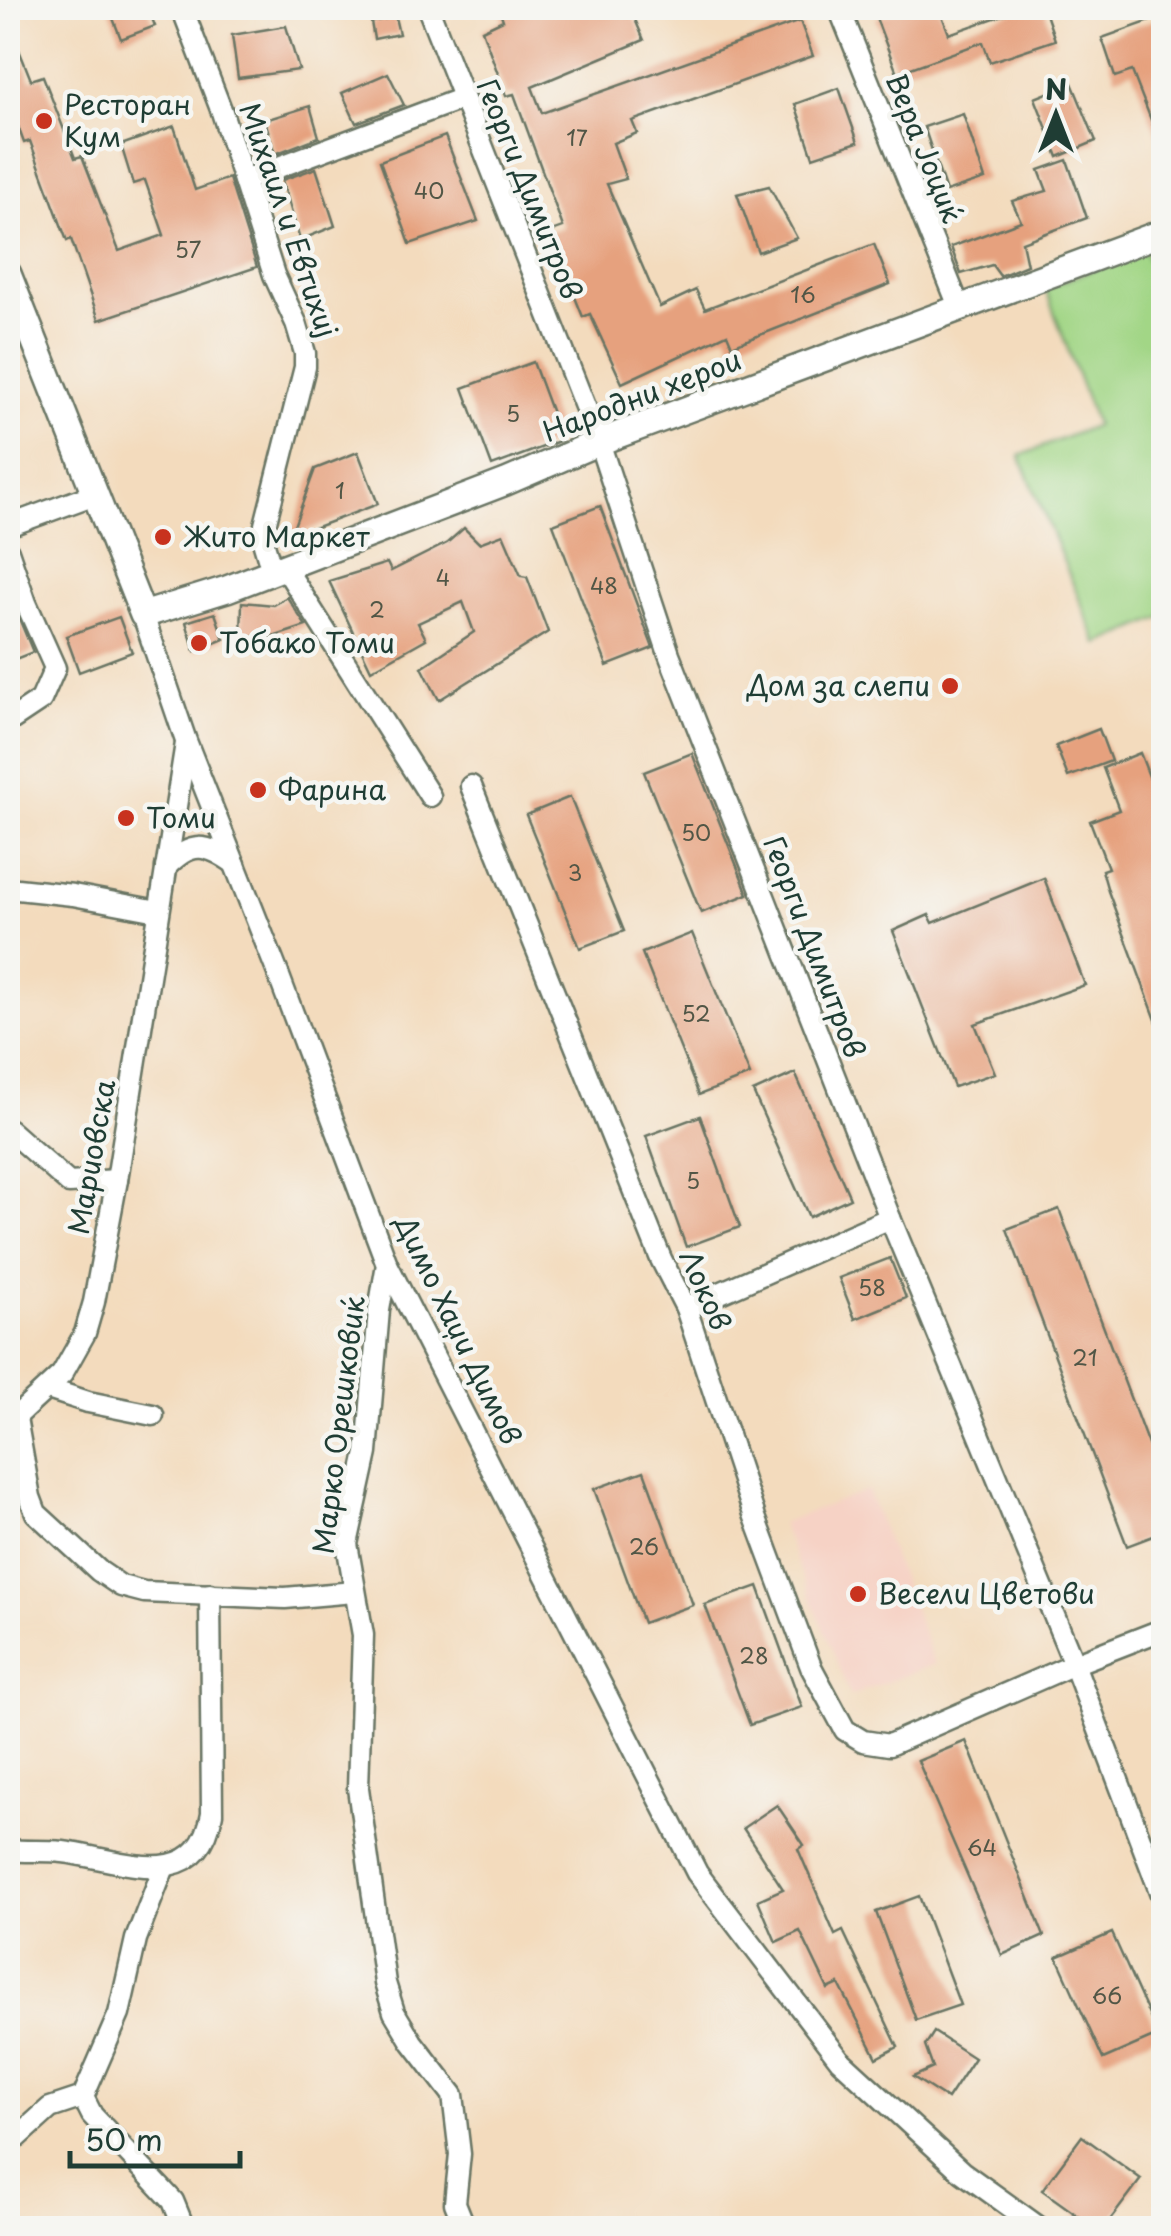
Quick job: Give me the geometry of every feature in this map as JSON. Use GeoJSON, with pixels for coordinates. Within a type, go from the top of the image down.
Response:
{"type":"FeatureCollection","features":[{"type":"Feature","properties":{"kind":"street","name":"Михаил и Евтихиј"},"geometry":{"type":"LineString","coordinates":[[182,8],[274,275],[305,353],[306,367],[265,525],[264,544],[278,568]]}},
{"type":"Feature","properties":{"kind":"street","name":"Георги Димитров"},"geometry":{"type":"LineString","coordinates":[[428,8],[599,442],[669,654],[890,1218],[1074,1664],[1164,1902]]}},
{"type":"Feature","properties":{"kind":"street","name":"Вера Јоциќ"},"geometry":{"type":"LineString","coordinates":[[839,8],[960,308]]}},
{"type":"Feature","properties":{"kind":"street"},"geometry":{"type":"LineString","coordinates":[[244,180],[463,98]]}},
{"type":"Feature","properties":{"kind":"street","name":"Народни херои"},"geometry":{"type":"LineString","coordinates":[[143,615],[278,568],[506,482],[599,442],[1164,232]]}},
{"type":"Feature","properties":{"kind":"street","name":"Димо Хаџи Димов"},"geometry":{"type":"LineString","coordinates":[[8,274],[143,615],[186,741],[387,1264],[697,1873],[840,2060],[962,2172],[1040,2228]]}},
{"type":"Feature","properties":{"kind":"street"},"geometry":{"type":"LineString","coordinates":[[8,526],[95,494]]}},
{"type":"Feature","properties":{"kind":"street"},"geometry":{"type":"LineString","coordinates":[[8,551],[55,668],[41,700],[8,722]]}},
{"type":"Feature","properties":{"kind":"street"},"geometry":{"type":"LineString","coordinates":[[278,568],[430,796]]}},
{"type":"Feature","properties":{"kind":"street","name":"Мариовска"},"geometry":{"type":"LineString","coordinates":[[12,1421],[48,1390],[69,1364],[85,1333],[94,1302],[186,741]]}},
{"type":"Feature","properties":{"kind":"street","name":"Локов"},"geometry":{"type":"LineString","coordinates":[[472,786],[661,1260],[686,1308],[755,1517],[811,1667],[845,1730],[863,1741],[889,1745],[1074,1664]]}},
{"type":"Feature","properties":{"kind":"street"},"geometry":{"type":"LineString","coordinates":[[165,869],[182,851],[200,847],[216,850],[234,864]]}},
{"type":"Feature","properties":{"kind":"street"},"geometry":{"type":"LineString","coordinates":[[8,888],[158,911]]}},
{"type":"Feature","properties":{"kind":"street"},"geometry":{"type":"LineString","coordinates":[[8,1129],[68,1183],[117,1180]]}},
{"type":"Feature","properties":{"kind":"street"},"geometry":{"type":"LineString","coordinates":[[686,1308],[890,1218]]}},
{"type":"Feature","properties":{"kind":"street","name":"Марко Орешковиќ"},"geometry":{"type":"LineString","coordinates":[[387,1264],[366,1453],[347,1544],[362,1635],[358,1788],[385,1984],[394,2012],[412,2042],[453,2095],[460,2154],[455,2203],[465,2228]]}},
{"type":"Feature","properties":{"kind":"street"},"geometry":{"type":"LineString","coordinates":[[48,1390],[152,1415]]}},
{"type":"Feature","properties":{"kind":"street","name":"Марко Орешковиќ"},"geometry":{"type":"LineString","coordinates":[[12,1421],[36,1513],[121,1586],[144,1592],[286,1598],[354,1592]]}},
{"type":"Feature","properties":{"kind":"street"},"geometry":{"type":"LineString","coordinates":[[8,1491],[24,1468]]}},
{"type":"Feature","properties":{"kind":"street"},"geometry":{"type":"LineString","coordinates":[[8,1850],[61,1852],[141,1867],[164,1867],[191,1855],[208,1836],[212,1813],[210,1594]]}},
{"type":"Feature","properties":{"kind":"street"},"geometry":{"type":"LineString","coordinates":[[1074,1664],[1164,1629]]}},
{"type":"Feature","properties":{"kind":"street"},"geometry":{"type":"LineString","coordinates":[[8,2146],[50,2108],[83,2097],[119,2014],[136,1939],[164,1867]]}},
{"type":"Feature","properties":{"kind":"street"},"geometry":{"type":"LineString","coordinates":[[83,2097],[92,2114],[173,2200],[184,2228]]}},
{"type":"Feature","properties":{"kind":"street"},"geometry":{"type":"LineString","coordinates":[[446,2228],[455,2203]]}},
{"type":"Feature","properties":{"kind":"shaded area","name":"Весели Цветови"},"geometry":{"type":"Polygon","coordinates":[[[867,1490],[935,1664],[850,1696],[781,1523],[867,1490]]]}},
{"type":"Feature","properties":{"kind":"green space"},"geometry":{"type":"Polygon","coordinates":[[[1144,250],[1163,299],[1163,617],[1098,644],[1020,456],[1096,425],[1045,288],[1144,250]]]}},
{"type":"Feature","properties":{"kind":"building"},"geometry":{"type":"Polygon","coordinates":[[[109,8],[148,8],[155,26],[121,39],[109,8]]]}},
{"type":"Feature","properties":{"kind":"building"},"geometry":{"type":"Polygon","coordinates":[[[499,8],[630,8],[644,40],[532,87],[542,113],[800,21],[813,56],[632,121],[637,133],[613,143],[626,179],[607,184],[660,307],[696,290],[705,309],[874,244],[890,284],[732,346],[727,334],[622,383],[590,314],[583,317],[549,232],[563,227],[514,94],[506,96],[482,30],[503,20],[499,8]]]}},
{"type":"Feature","properties":{"kind":"building"},"geometry":{"type":"Polygon","coordinates":[[[905,8],[939,8],[949,34],[1023,8],[1044,8],[1055,40],[990,62],[983,42],[897,73],[876,18],[905,8]]]}},
{"type":"Feature","properties":{"kind":"building"},"geometry":{"type":"Polygon","coordinates":[[[1164,16],[1162,148],[1132,71],[1115,77],[1102,38],[1164,16]]]}},
{"type":"Feature","properties":{"kind":"building"},"geometry":{"type":"Polygon","coordinates":[[[395,17],[399,34],[374,39],[371,22],[395,17]]]}},
{"type":"Feature","properties":{"kind":"building"},"geometry":{"type":"Polygon","coordinates":[[[8,22],[31,80],[43,76],[75,158],[82,156],[119,251],[164,235],[145,180],[133,184],[121,145],[174,126],[195,190],[229,178],[257,267],[99,320],[71,239],[67,241],[30,141],[24,143],[8,99],[8,22]]]}},
{"type":"Feature","properties":{"kind":"building"},"geometry":{"type":"Polygon","coordinates":[[[286,26],[299,70],[238,78],[232,35],[286,26]]]}},
{"type":"Feature","properties":{"kind":"building"},"geometry":{"type":"Polygon","coordinates":[[[388,73],[404,105],[356,123],[342,93],[388,73]]]}},
{"type":"Feature","properties":{"kind":"building"},"geometry":{"type":"Polygon","coordinates":[[[1072,83],[1096,141],[1058,157],[1035,98],[1072,83]]]}},
{"type":"Feature","properties":{"kind":"building"},"geometry":{"type":"Polygon","coordinates":[[[839,88],[858,142],[813,157],[795,104],[839,88]]]}},
{"type":"Feature","properties":{"kind":"building"},"geometry":{"type":"Polygon","coordinates":[[[310,106],[319,137],[275,154],[265,120],[310,106]]]}},
{"type":"Feature","properties":{"kind":"building"},"geometry":{"type":"Polygon","coordinates":[[[963,114],[985,179],[946,192],[924,127],[963,114]]]}},
{"type":"Feature","properties":{"kind":"building"},"geometry":{"type":"Polygon","coordinates":[[[445,136],[478,221],[410,244],[380,161],[445,136]]]}},
{"type":"Feature","properties":{"kind":"building"},"geometry":{"type":"Polygon","coordinates":[[[1067,160],[1087,218],[1022,242],[1027,265],[1000,276],[992,265],[961,274],[951,247],[1021,221],[1012,201],[1047,191],[1039,170],[1067,160]]]}},
{"type":"Feature","properties":{"kind":"building"},"geometry":{"type":"Polygon","coordinates":[[[316,168],[335,226],[300,240],[282,180],[316,168]]]}},
{"type":"Feature","properties":{"kind":"building"},"geometry":{"type":"Polygon","coordinates":[[[769,186],[797,238],[758,252],[737,194],[769,186]]]}},
{"type":"Feature","properties":{"kind":"building"},"geometry":{"type":"Polygon","coordinates":[[[533,362],[562,440],[492,466],[463,388],[533,362]]]}},
{"type":"Feature","properties":{"kind":"building"},"geometry":{"type":"Polygon","coordinates":[[[358,452],[378,504],[290,537],[315,469],[358,452]]]}},
{"type":"Feature","properties":{"kind":"building"},"geometry":{"type":"Polygon","coordinates":[[[600,506],[653,648],[607,666],[553,524],[600,506]]]}},
{"type":"Feature","properties":{"kind":"building"},"geometry":{"type":"Polygon","coordinates":[[[464,528],[479,543],[503,534],[521,576],[527,577],[548,632],[439,700],[422,667],[474,632],[463,602],[418,623],[426,639],[371,670],[329,581],[387,563],[391,571],[447,543],[464,528]]]}},
{"type":"Feature","properties":{"kind":"building"},"geometry":{"type":"Polygon","coordinates":[[[8,592],[33,652],[8,662],[8,592]]]}},
{"type":"Feature","properties":{"kind":"building"},"geometry":{"type":"Polygon","coordinates":[[[287,597],[306,626],[270,638],[241,636],[242,602],[274,605],[287,597]]]}},
{"type":"Feature","properties":{"kind":"building"},"geometry":{"type":"Polygon","coordinates":[[[215,613],[224,639],[195,651],[186,622],[215,613]]]}},
{"type":"Feature","properties":{"kind":"building"},"geometry":{"type":"Polygon","coordinates":[[[119,617],[132,652],[79,672],[66,636],[119,617]]]}},
{"type":"Feature","properties":{"kind":"building"},"geometry":{"type":"Polygon","coordinates":[[[1099,729],[1111,761],[1068,777],[1056,746],[1099,729]]]}},
{"type":"Feature","properties":{"kind":"building"},"geometry":{"type":"Polygon","coordinates":[[[692,753],[748,894],[701,913],[644,772],[692,753]]]}},
{"type":"Feature","properties":{"kind":"building"},"geometry":{"type":"Polygon","coordinates":[[[1140,753],[1164,815],[1162,1036],[1108,891],[1102,870],[1108,868],[1090,821],[1119,810],[1103,768],[1140,753]]]}},
{"type":"Feature","properties":{"kind":"building"},"geometry":{"type":"Polygon","coordinates":[[[570,797],[624,931],[580,948],[526,815],[570,797]]]}},
{"type":"Feature","properties":{"kind":"building"},"geometry":{"type":"Polygon","coordinates":[[[1044,878],[1085,985],[975,1024],[995,1073],[954,1087],[893,931],[929,915],[933,923],[1044,878]]]}},
{"type":"Feature","properties":{"kind":"building"},"geometry":{"type":"Polygon","coordinates":[[[692,933],[750,1075],[699,1095],[642,953],[692,933]]]}},
{"type":"Feature","properties":{"kind":"building"},"geometry":{"type":"Polygon","coordinates":[[[795,1073],[850,1198],[809,1217],[753,1092],[795,1073]]]}},
{"type":"Feature","properties":{"kind":"building"},"geometry":{"type":"Polygon","coordinates":[[[700,1116],[740,1227],[686,1247],[646,1136],[700,1116]]]}},
{"type":"Feature","properties":{"kind":"building"},"geometry":{"type":"Polygon","coordinates":[[[1059,1209],[1164,1487],[1164,1532],[1127,1546],[1007,1229],[1059,1209]]]}},
{"type":"Feature","properties":{"kind":"building"},"geometry":{"type":"Polygon","coordinates":[[[890,1258],[906,1298],[855,1319],[839,1278],[890,1258]]]}},
{"type":"Feature","properties":{"kind":"building"},"geometry":{"type":"Polygon","coordinates":[[[644,1471],[693,1605],[643,1623],[594,1489],[644,1471]]]}},
{"type":"Feature","properties":{"kind":"building"},"geometry":{"type":"Polygon","coordinates":[[[758,1586],[802,1707],[750,1725],[705,1605],[758,1586]]]}},
{"type":"Feature","properties":{"kind":"building"},"geometry":{"type":"Polygon","coordinates":[[[966,1741],[1044,1936],[1002,1955],[918,1761],[966,1741]]]}},
{"type":"Feature","properties":{"kind":"building"},"geometry":{"type":"Polygon","coordinates":[[[777,1805],[804,1845],[798,1849],[835,1935],[843,1931],[898,2047],[877,2058],[839,1984],[828,1989],[800,1931],[776,1942],[758,1900],[783,1889],[743,1828],[777,1805]]]}},
{"type":"Feature","properties":{"kind":"building"},"geometry":{"type":"Polygon","coordinates":[[[919,1896],[960,2005],[916,2020],[876,1912],[919,1896]]]}},
{"type":"Feature","properties":{"kind":"building"},"geometry":{"type":"Polygon","coordinates":[[[1112,1933],[1158,2035],[1103,2059],[1057,1957],[1112,1933]]]}},
{"type":"Feature","properties":{"kind":"building"},"geometry":{"type":"Polygon","coordinates":[[[934,2032],[974,2058],[947,2099],[913,2077],[933,2068],[925,2046],[934,2032]]]}},
{"type":"Feature","properties":{"kind":"building"},"geometry":{"type":"Polygon","coordinates":[[[1082,2136],[1141,2179],[1104,2228],[1095,2228],[1042,2190],[1082,2136]]]}},
{"type":"Feature","properties":{"kind":"place","name":"Ресторан Кум"},"geometry":{"type":"Point","coordinates":[44,121]}},
{"type":"Feature","properties":{"kind":"place","name":"Жито Маркет"},"geometry":{"type":"Point","coordinates":[163,537]}},
{"type":"Feature","properties":{"kind":"place","name":"Тобако Томи"},"geometry":{"type":"Point","coordinates":[199,643]}},
{"type":"Feature","properties":{"kind":"place","name":"Дом за слепи"},"geometry":{"type":"Point","coordinates":[950,686]}},
{"type":"Feature","properties":{"kind":"place","name":"Фарина"},"geometry":{"type":"Point","coordinates":[258,790]}},
{"type":"Feature","properties":{"kind":"place","name":"Томи"},"geometry":{"type":"Point","coordinates":[126,818]}},
{"type":"Feature","properties":{"kind":"place","name":"Весели Цветови"},"geometry":{"type":"Point","coordinates":[858,1594]}}]}
